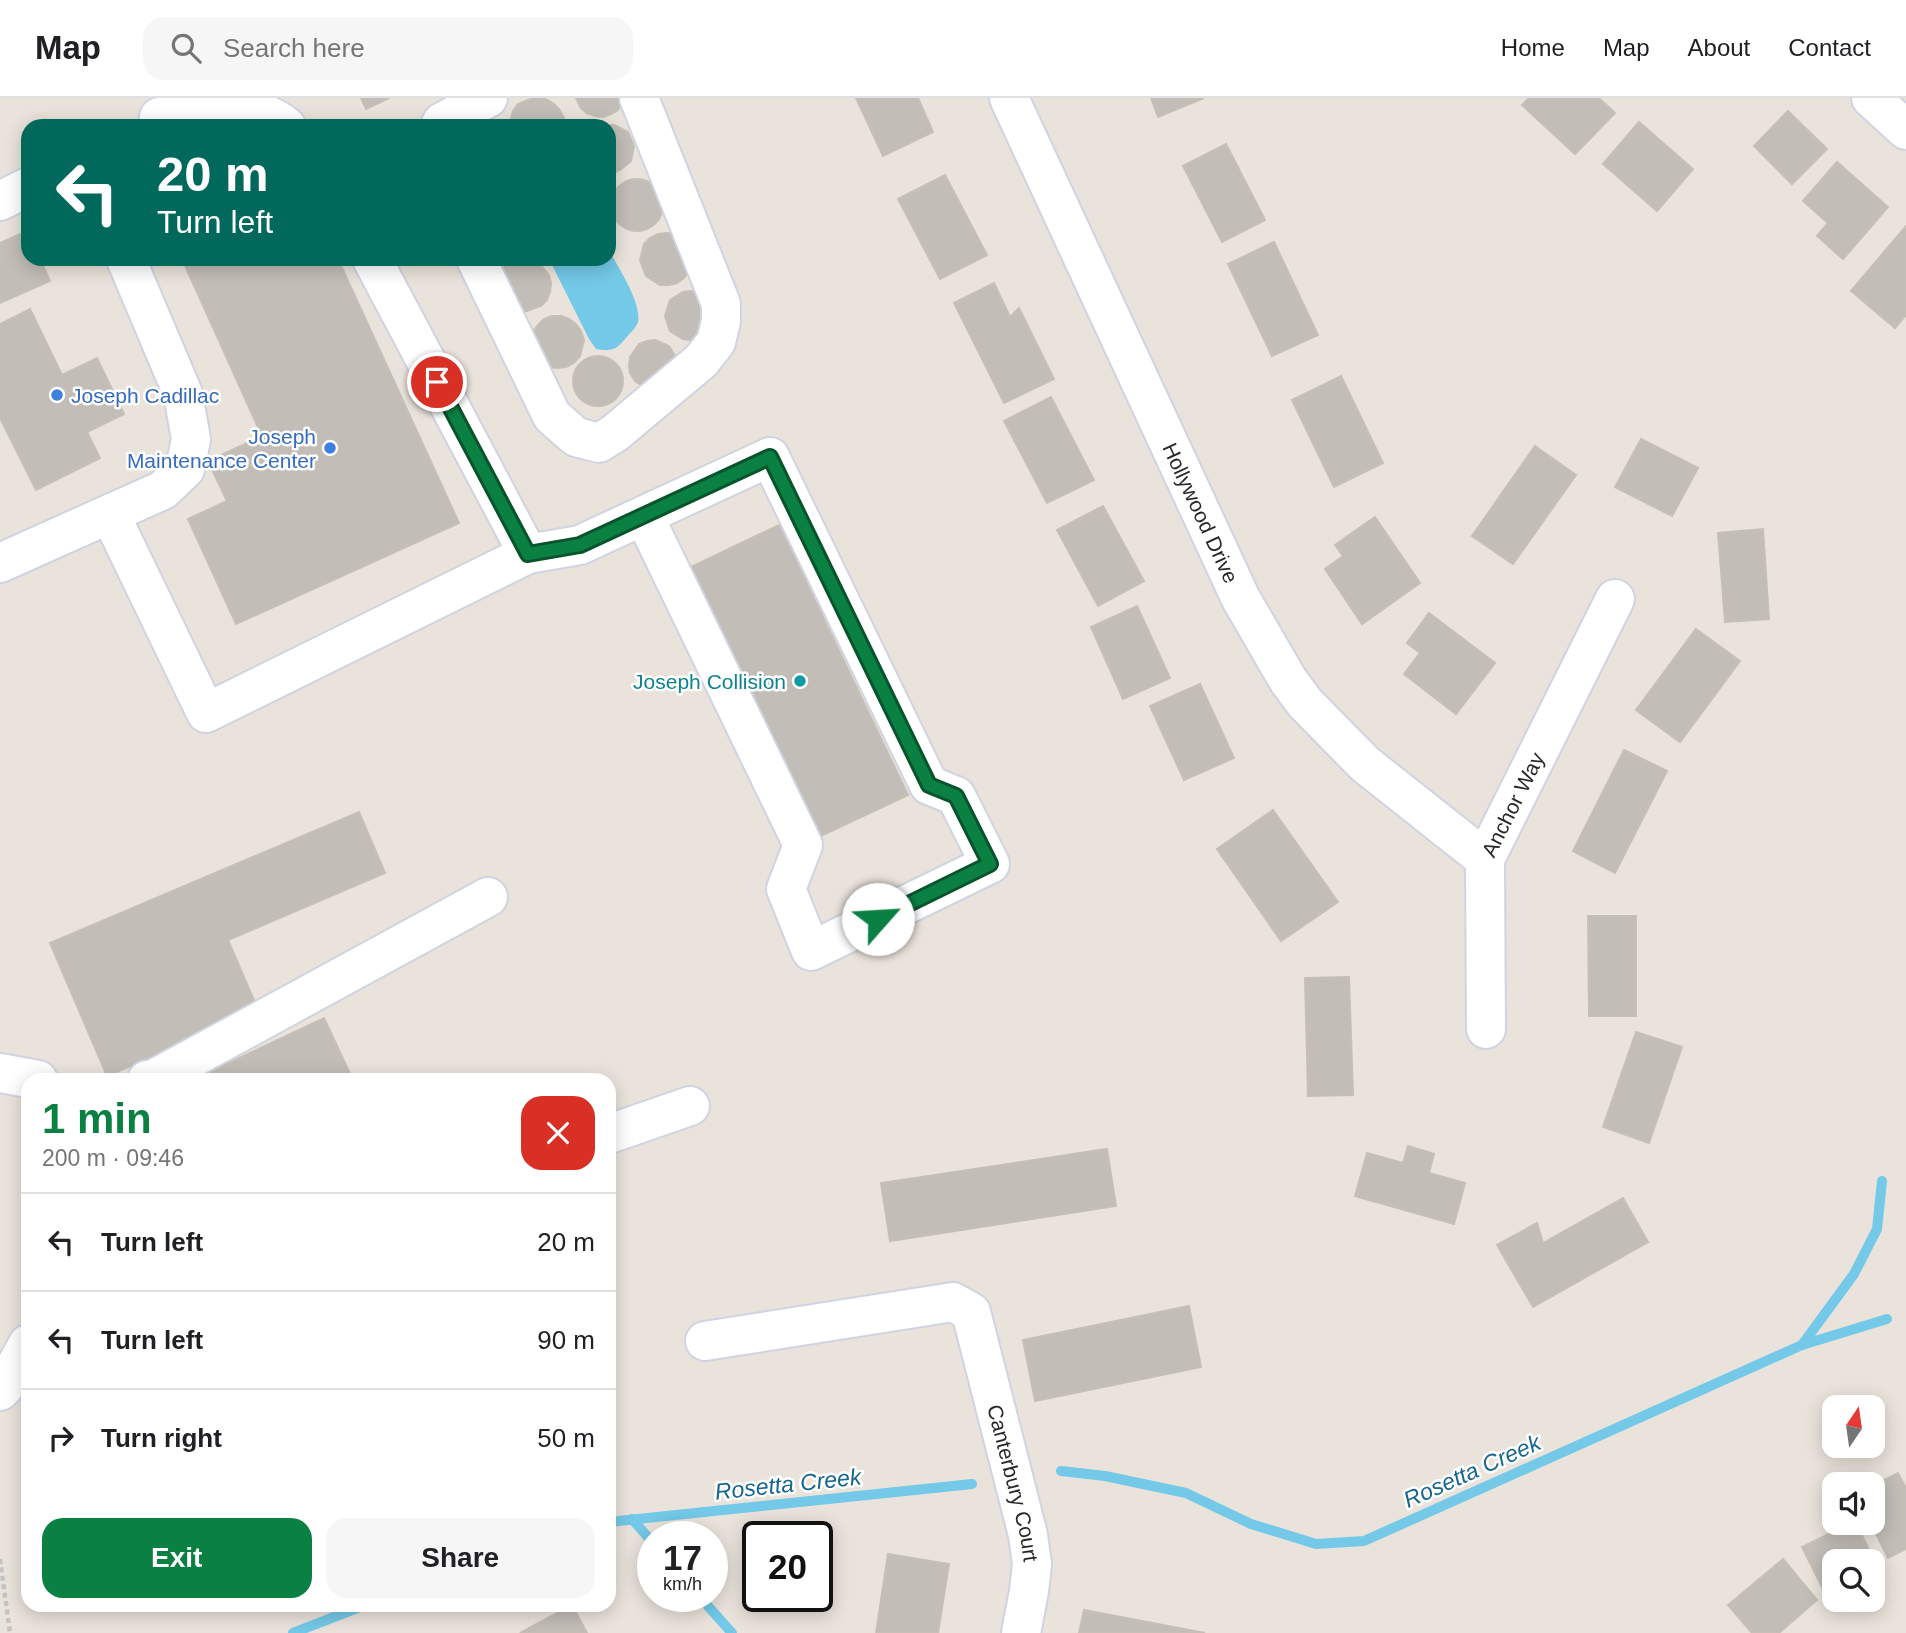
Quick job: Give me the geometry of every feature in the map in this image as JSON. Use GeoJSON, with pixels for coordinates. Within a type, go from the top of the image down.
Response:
{"type":"FeatureCollection","features":[{"type":"Feature","properties":{"kind":"street"},"geometry":{"type":"LineString","coordinates":[[448,119],[488,98]]}},
{"type":"Feature","properties":{"kind":"street"},"geometry":{"type":"LineString","coordinates":[[479,266],[552,416],[576,437],[599,443],[615,433],[701,361],[716,342],[721,321],[721,304],[639,98]]}},
{"type":"Feature","properties":{"kind":"street","name":"Hollywood Drive"},"geometry":{"type":"LineString","coordinates":[[1009,98],[1241,598],[1288,680],[1305,703],[1365,764],[1485,859]]}},
{"type":"Feature","properties":{"kind":"street"},"geometry":{"type":"LineString","coordinates":[[1871,98],[1906,130]]}},
{"type":"Feature","properties":{"kind":"street"},"geometry":{"type":"LineString","coordinates":[[150,114],[222,106],[253,110],[276,119]]}},
{"type":"Feature","properties":{"kind":"street"},"geometry":{"type":"LineString","coordinates":[[0,201],[21,190]]}},
{"type":"Feature","properties":{"kind":"street"},"geometry":{"type":"LineString","coordinates":[[0,563],[163,490],[185,469],[191,439],[183,394],[129,266]]}},
{"type":"Feature","properties":{"kind":"street"},"geometry":{"type":"LineString","coordinates":[[376,266],[528,554]]}},
{"type":"Feature","properties":{"kind":"street"},"geometry":{"type":"LineString","coordinates":[[110,514],[205,713],[528,554],[580,545],[770,457],[929,785],[956,796],[990,864],[811,951],[786,889],[803,845],[644,516]]}},
{"type":"Feature","properties":{"kind":"street","name":"Anchor Way"},"geometry":{"type":"LineString","coordinates":[[1486,1029],[1485,859],[1615,599]]}},
{"type":"Feature","properties":{"kind":"street"},"geometry":{"type":"LineString","coordinates":[[165,1073],[488,897]]}},
{"type":"Feature","properties":{"kind":"street"},"geometry":{"type":"LineString","coordinates":[[0,1073],[21,1077]]}},
{"type":"Feature","properties":{"kind":"street"},"geometry":{"type":"LineString","coordinates":[[616,1132],[690,1106]]}},
{"type":"Feature","properties":{"kind":"street","name":"Canterbury Court"},"geometry":{"type":"LineString","coordinates":[[705,1341],[953,1302],[971,1312],[1028,1535],[1031,1563],[1021,1633]]}},
{"type":"Feature","properties":{"kind":"street"},"geometry":{"type":"LineString","coordinates":[[0,1391],[21,1357]]}},
{"type":"Feature","properties":{"kind":"street"},"geometry":{"type":"LineString","coordinates":[[0,1397],[21,1400]]}},
{"type":"Feature","properties":{"kind":"path"},"geometry":{"type":"LineString","coordinates":[[0,1559],[10,1633]]}},
{"type":"Feature","properties":{"kind":"water"},"geometry":{"type":"Polygon","coordinates":[[[616,263],[623,275],[636,305],[638,322],[618,346],[612,349],[596,349],[552,266],[616,266],[616,263]]]}},
{"type":"Feature","properties":{"kind":"building"},"geometry":{"type":"Polygon","coordinates":[[[361,98],[389,98],[366,109],[361,98]]]}},
{"type":"Feature","properties":{"kind":"building"},"geometry":{"type":"Polygon","coordinates":[[[533,98],[544,98],[559,109],[564,119],[511,119],[518,104],[533,98]]]}},
{"type":"Feature","properties":{"kind":"building"},"geometry":{"type":"Polygon","coordinates":[[[576,98],[625,98],[618,110],[603,117],[587,113],[576,98]]]}},
{"type":"Feature","properties":{"kind":"building"},"geometry":{"type":"Polygon","coordinates":[[[856,98],[918,98],[933,132],[883,156],[856,98]]]}},
{"type":"Feature","properties":{"kind":"building"},"geometry":{"type":"Polygon","coordinates":[[[1151,98],[1204,98],[1158,117],[1151,98]]]}},
{"type":"Feature","properties":{"kind":"building"},"geometry":{"type":"Polygon","coordinates":[[[1529,98],[1599,98],[1615,113],[1575,154],[1522,105],[1529,98]]]}},
{"type":"Feature","properties":{"kind":"building"},"geometry":{"type":"Polygon","coordinates":[[[1788,111],[1827,149],[1792,184],[1754,146],[1788,111]]]}},
{"type":"Feature","properties":{"kind":"building"},"geometry":{"type":"Polygon","coordinates":[[[1639,122],[1693,169],[1657,211],[1603,164],[1639,122]]]}},
{"type":"Feature","properties":{"kind":"building"},"geometry":{"type":"Polygon","coordinates":[[[616,126],[628,132],[634,146],[631,161],[616,172],[616,126]]]}},
{"type":"Feature","properties":{"kind":"building"},"geometry":{"type":"Polygon","coordinates":[[[1226,144],[1265,220],[1222,242],[1183,166],[1226,144]]]}},
{"type":"Feature","properties":{"kind":"building"},"geometry":{"type":"Polygon","coordinates":[[[1837,162],[1888,207],[1843,259],[1817,236],[1828,223],[1803,201],[1837,162]]]}},
{"type":"Feature","properties":{"kind":"building"},"geometry":{"type":"Polygon","coordinates":[[[945,175],[987,255],[940,279],[898,199],[945,175]]]}},
{"type":"Feature","properties":{"kind":"building"},"geometry":{"type":"Polygon","coordinates":[[[637,179],[647,181],[656,186],[663,205],[656,224],[637,231],[618,224],[618,186],[637,179]]]}},
{"type":"Feature","properties":{"kind":"building"},"geometry":{"type":"Polygon","coordinates":[[[1906,226],[1906,315],[1895,328],[1851,291],[1906,226]]]}},
{"type":"Feature","properties":{"kind":"building"},"geometry":{"type":"Polygon","coordinates":[[[21,234],[21,266],[43,266],[50,281],[0,303],[0,243],[21,234]]]}},
{"type":"Feature","properties":{"kind":"building"},"geometry":{"type":"Polygon","coordinates":[[[658,234],[675,234],[689,271],[677,283],[660,285],[646,276],[640,260],[644,244],[658,234]]]}},
{"type":"Feature","properties":{"kind":"building"},"geometry":{"type":"Polygon","coordinates":[[[1274,242],[1318,335],[1272,356],[1228,264],[1274,242]]]}},
{"type":"Feature","properties":{"kind":"building","name":"Joseph Maintenance Center"},"geometry":{"type":"Polygon","coordinates":[[[185,266],[341,266],[459,523],[236,624],[188,519],[227,501],[208,461],[262,436],[185,266]]]}},
{"type":"Feature","properties":{"kind":"building"},"geometry":{"type":"Polygon","coordinates":[[[505,266],[541,266],[549,275],[551,283],[547,300],[541,306],[524,312],[515,310],[500,273],[505,266]]]}},
{"type":"Feature","properties":{"kind":"building"},"geometry":{"type":"Polygon","coordinates":[[[994,283],[1010,317],[1019,308],[1054,379],[1004,403],[954,303],[994,283]]]}},
{"type":"Feature","properties":{"kind":"building"},"geometry":{"type":"Polygon","coordinates":[[[683,292],[700,293],[714,320],[699,338],[691,340],[683,339],[670,331],[665,316],[670,300],[683,292]]]}},
{"type":"Feature","properties":{"kind":"building","name":"Joseph Cadillac"},"geometry":{"type":"Polygon","coordinates":[[[30,309],[62,375],[97,358],[124,414],[87,432],[100,458],[36,490],[0,418],[0,324],[30,309]]]}},
{"type":"Feature","properties":{"kind":"building"},"geometry":{"type":"Polygon","coordinates":[[[552,316],[561,316],[576,324],[584,340],[580,356],[566,367],[549,367],[531,341],[538,325],[552,316]]]}},
{"type":"Feature","properties":{"kind":"building"},"geometry":{"type":"Polygon","coordinates":[[[655,340],[669,346],[677,359],[649,388],[635,381],[630,373],[630,357],[639,344],[655,340]]]}},
{"type":"Feature","properties":{"kind":"building"},"geometry":{"type":"Polygon","coordinates":[[[598,356],[616,363],[623,381],[616,399],[598,406],[580,399],[573,381],[580,363],[598,356]]]}},
{"type":"Feature","properties":{"kind":"building"},"geometry":{"type":"Polygon","coordinates":[[[1341,376],[1383,463],[1334,487],[1292,400],[1341,376]]]}},
{"type":"Feature","properties":{"kind":"building"},"geometry":{"type":"Polygon","coordinates":[[[1051,397],[1094,480],[1047,503],[1004,421],[1051,397]]]}},
{"type":"Feature","properties":{"kind":"building"},"geometry":{"type":"Polygon","coordinates":[[[1641,439],[1698,468],[1672,516],[1615,487],[1641,439]]]}},
{"type":"Feature","properties":{"kind":"building"},"geometry":{"type":"Polygon","coordinates":[[[1535,446],[1576,475],[1513,564],[1472,536],[1535,446]]]}},
{"type":"Feature","properties":{"kind":"building"},"geometry":{"type":"Polygon","coordinates":[[[1103,506],[1144,581],[1098,606],[1057,530],[1103,506]]]}},
{"type":"Feature","properties":{"kind":"building"},"geometry":{"type":"Polygon","coordinates":[[[1375,517],[1420,583],[1362,624],[1325,569],[1343,556],[1335,545],[1375,517]]]}},
{"type":"Feature","properties":{"kind":"building","name":"Joseph Collision"},"geometry":{"type":"Polygon","coordinates":[[[779,525],[908,795],[821,836],[691,567],[779,525]]]}},
{"type":"Feature","properties":{"kind":"building"},"geometry":{"type":"Polygon","coordinates":[[[1763,529],[1769,619],[1725,622],[1718,533],[1763,529]]]}},
{"type":"Feature","properties":{"kind":"building"},"geometry":{"type":"Polygon","coordinates":[[[1137,606],[1170,678],[1123,699],[1091,627],[1137,606]]]}},
{"type":"Feature","properties":{"kind":"building"},"geometry":{"type":"Polygon","coordinates":[[[1429,613],[1495,663],[1456,714],[1404,674],[1420,653],[1407,643],[1429,613]]]}},
{"type":"Feature","properties":{"kind":"building"},"geometry":{"type":"Polygon","coordinates":[[[1696,629],[1740,661],[1680,742],[1636,710],[1696,629]]]}},
{"type":"Feature","properties":{"kind":"building"},"geometry":{"type":"Polygon","coordinates":[[[1200,684],[1234,758],[1184,780],[1150,706],[1200,684]]]}},
{"type":"Feature","properties":{"kind":"building"},"geometry":{"type":"Polygon","coordinates":[[[1624,750],[1667,771],[1615,873],[1573,851],[1624,750]]]}},
{"type":"Feature","properties":{"kind":"building"},"geometry":{"type":"Polygon","coordinates":[[[1273,810],[1338,902],[1281,941],[1217,849],[1273,810]]]}},
{"type":"Feature","properties":{"kind":"building"},"geometry":{"type":"Polygon","coordinates":[[[359,812],[385,873],[228,940],[259,1012],[114,1073],[106,1073],[50,943],[359,812]]]}},
{"type":"Feature","properties":{"kind":"building"},"geometry":{"type":"Polygon","coordinates":[[[1588,916],[1636,916],[1636,1016],[1589,1016],[1588,916]]]}},
{"type":"Feature","properties":{"kind":"building"},"geometry":{"type":"Polygon","coordinates":[[[1349,977],[1353,1095],[1308,1096],[1305,978],[1349,977]]]}},
{"type":"Feature","properties":{"kind":"building"},"geometry":{"type":"Polygon","coordinates":[[[324,1018],[350,1073],[208,1073],[324,1018]]]}},
{"type":"Feature","properties":{"kind":"building"},"geometry":{"type":"Polygon","coordinates":[[[1636,1032],[1682,1047],[1649,1143],[1603,1127],[1636,1032]]]}},
{"type":"Feature","properties":{"kind":"building"},"geometry":{"type":"Polygon","coordinates":[[[1408,1146],[1434,1154],[1429,1173],[1465,1183],[1454,1224],[1355,1196],[1367,1153],[1403,1163],[1408,1146]]]}},
{"type":"Feature","properties":{"kind":"building"},"geometry":{"type":"Polygon","coordinates":[[[1107,1149],[1116,1206],[890,1241],[881,1183],[1107,1149]]]}},
{"type":"Feature","properties":{"kind":"building"},"geometry":{"type":"Polygon","coordinates":[[[1623,1198],[1648,1242],[1533,1307],[1497,1245],[1537,1223],[1543,1243],[1623,1198]]]}},
{"type":"Feature","properties":{"kind":"building"},"geometry":{"type":"Polygon","coordinates":[[[1189,1306],[1201,1367],[1035,1401],[1023,1340],[1189,1306]]]}},
{"type":"Feature","properties":{"kind":"building"},"geometry":{"type":"Polygon","coordinates":[[[1898,1473],[1906,1488],[1906,1549],[1888,1558],[1876,1535],[1885,1535],[1885,1480],[1898,1473]]]}},
{"type":"Feature","properties":{"kind":"building"},"geometry":{"type":"Polygon","coordinates":[[[1827,1535],[1862,1535],[1869,1549],[1822,1549],[1822,1587],[1802,1547],[1827,1535]]]}},
{"type":"Feature","properties":{"kind":"building"},"geometry":{"type":"Polygon","coordinates":[[[888,1554],[949,1564],[938,1633],[876,1633],[888,1554]]]}},
{"type":"Feature","properties":{"kind":"building"},"geometry":{"type":"Polygon","coordinates":[[[1783,1559],[1817,1600],[1779,1633],[1752,1633],[1728,1605],[1783,1559]]]}},
{"type":"Feature","properties":{"kind":"building"},"geometry":{"type":"Polygon","coordinates":[[[1084,1610],[1205,1633],[1079,1633],[1084,1610]]]}},
{"type":"Feature","properties":{"kind":"building"},"geometry":{"type":"Polygon","coordinates":[[[559,1612],[576,1612],[587,1633],[520,1633],[559,1612]]]}},
{"type":"Feature","properties":{"kind":"waterway"},"geometry":{"type":"LineString","coordinates":[[1802,1345],[1854,1274],[1877,1229],[1882,1181]]}},
{"type":"Feature","properties":{"kind":"waterway","name":"Rosetta Creek"},"geometry":{"type":"LineString","coordinates":[[1061,1471],[1105,1476],[1186,1493],[1251,1524],[1316,1544],[1364,1541],[1802,1345],[1887,1319]]}},
{"type":"Feature","properties":{"kind":"waterway","name":"Rosetta Creek"},"geometry":{"type":"LineString","coordinates":[[616,1521],[972,1484]]}},
{"type":"Feature","properties":{"kind":"waterway"},"geometry":{"type":"LineString","coordinates":[[632,1519],[637,1525]]}},
{"type":"Feature","properties":{"kind":"waterway","name":"Rosetta Creek"},"geometry":{"type":"LineString","coordinates":[[293,1633],[347,1612]]}},
{"type":"Feature","properties":{"kind":"waterway"},"geometry":{"type":"LineString","coordinates":[[713,1612],[732,1633]]}},
{"type":"Feature","properties":{"kind":"place","name":"Joseph Cadillac"},"geometry":{"type":"Point","coordinates":[57,395]}},
{"type":"Feature","properties":{"kind":"place","name":"Joseph Maintenance Center"},"geometry":{"type":"Point","coordinates":[330,448]}},
{"type":"Feature","properties":{"kind":"place","name":"Joseph Collision"},"geometry":{"type":"Point","coordinates":[800,681]}},
{"type":"Feature","properties":{"kind":"route"},"geometry":{"type":"LineString","coordinates":[[437,382],[528,554],[580,545],[770,457],[929,785],[956,796],[990,864],[878,919]]}}]}
